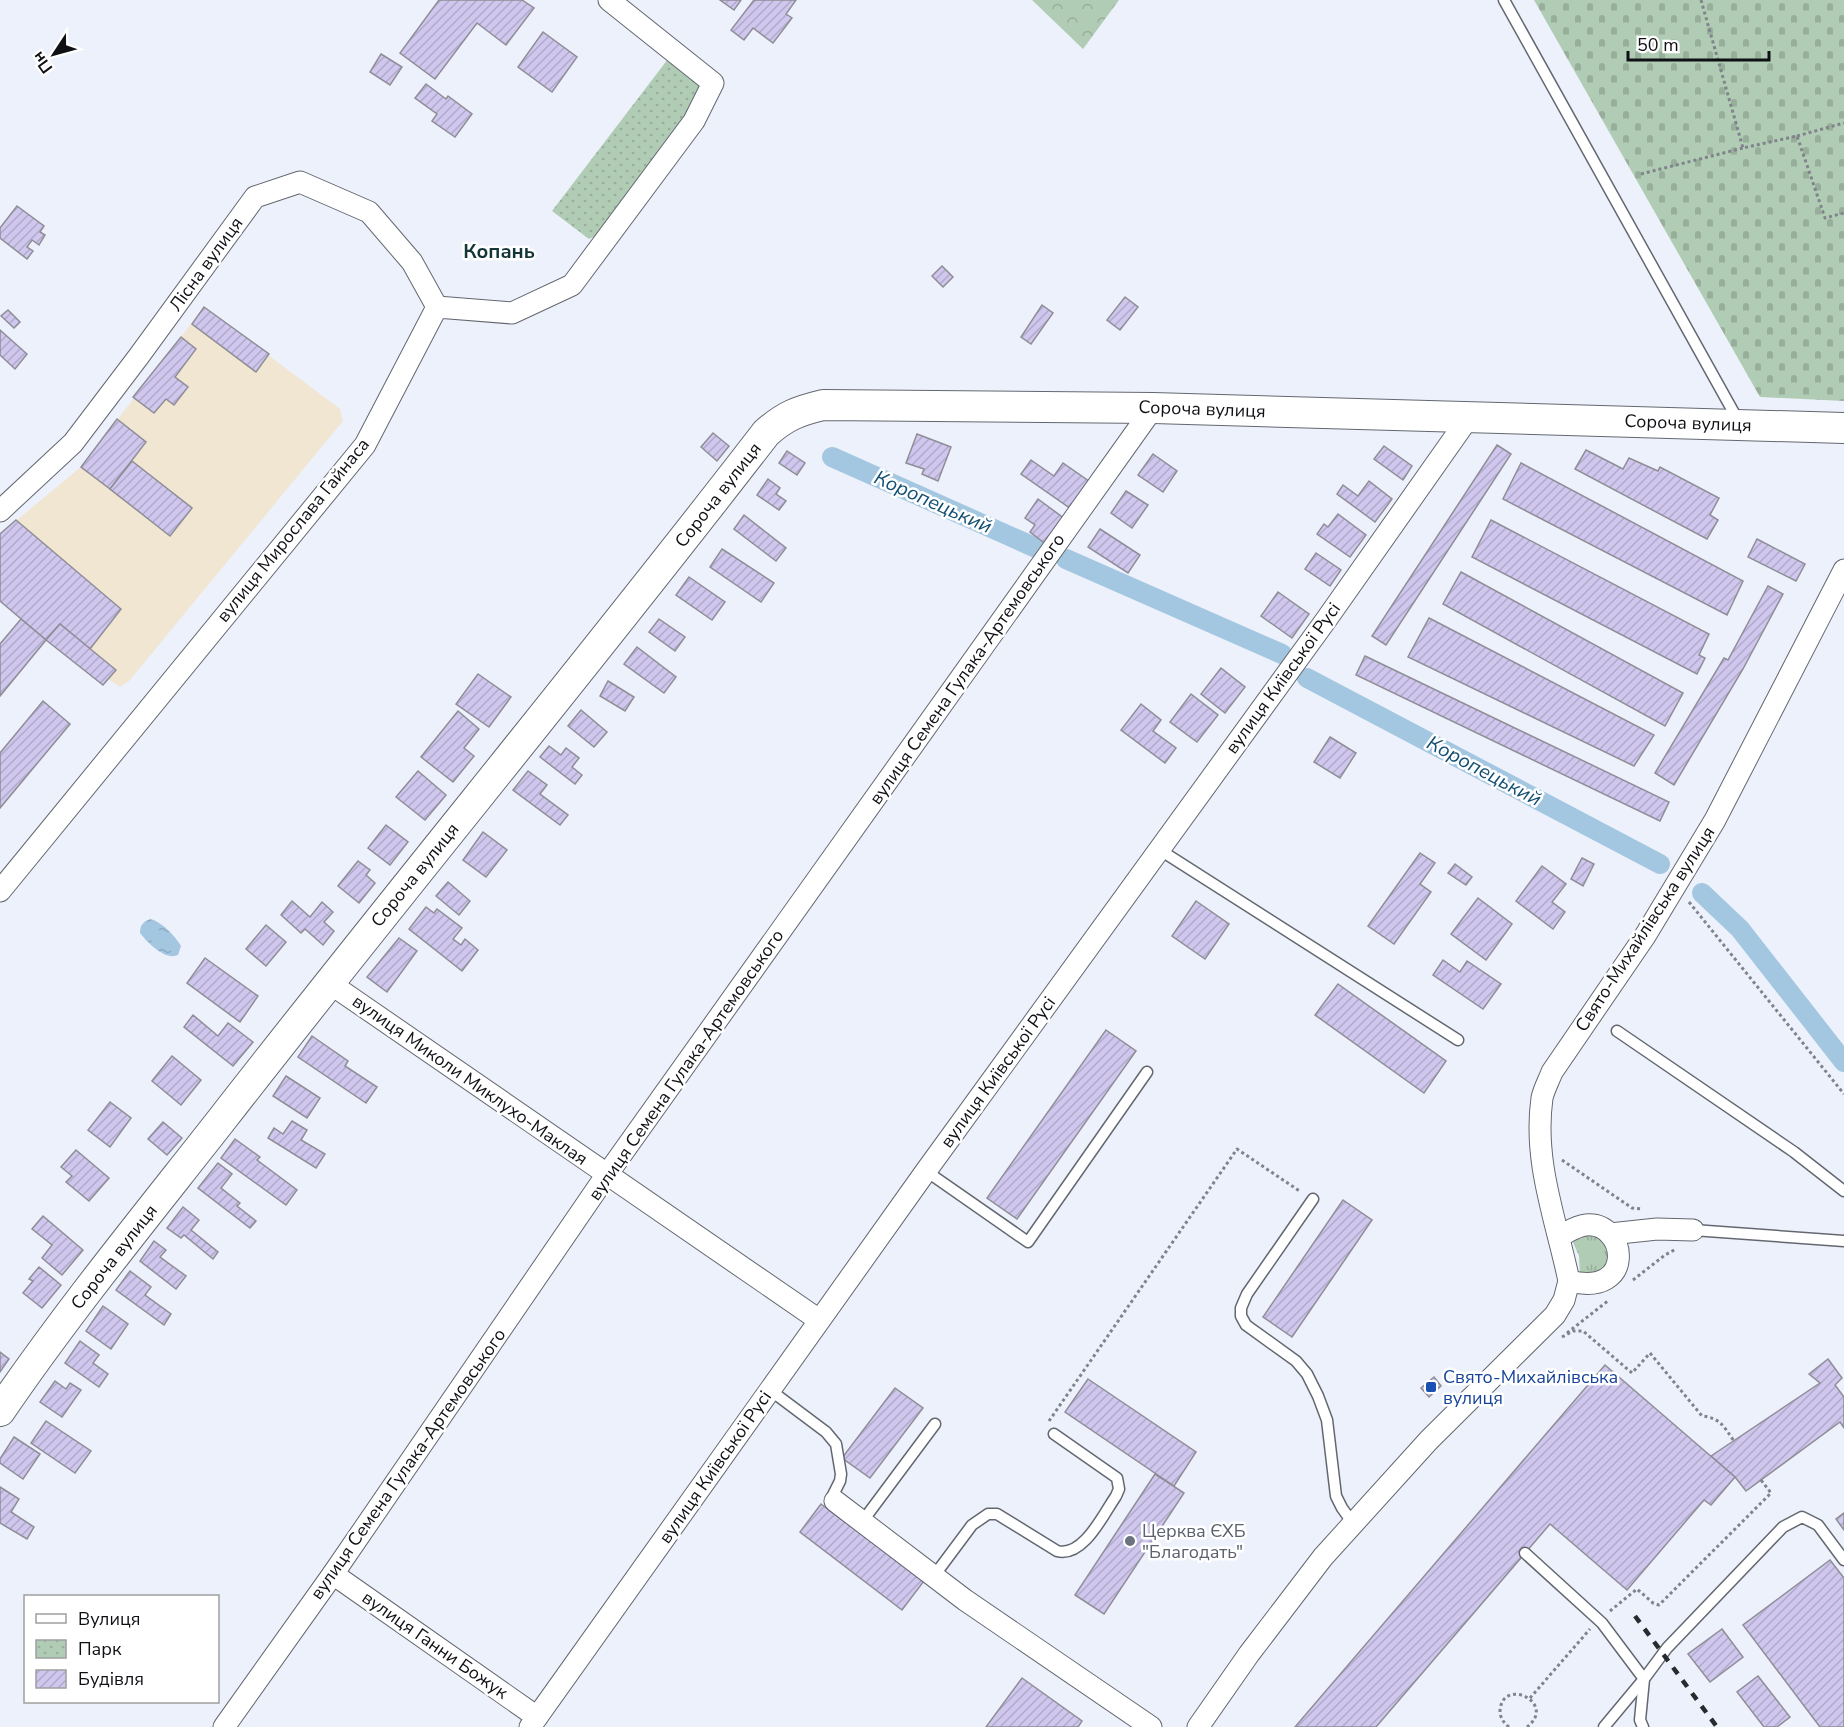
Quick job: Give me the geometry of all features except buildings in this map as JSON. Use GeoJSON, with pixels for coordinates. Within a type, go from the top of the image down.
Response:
{"type":"FeatureCollection","features":[{"type":"Feature","properties":{"kind":"main road","name":"Сороча вулиця"},"geometry":{"type":"LineString","coordinates":[[0,1411],[63,1322],[328,982],[681,544],[766,433],[783,418],[823,405],[1154,408],[1844,428]]}},
{"type":"Feature","properties":{"kind":"street"},"geometry":{"type":"LineString","coordinates":[[437,307],[513,314],[572,285],[694,121],[713,83],[609,0]]}},
{"type":"Feature","properties":{"kind":"street","name":"Лісна вулиця"},"geometry":{"type":"LineString","coordinates":[[0,511],[73,443],[255,197],[300,182],[369,212],[412,262],[437,307]]}},
{"type":"Feature","properties":{"kind":"street","name":"вулиця Мирослава Гайнаса"},"geometry":{"type":"LineString","coordinates":[[0,891],[365,445],[437,307]]}},
{"type":"Feature","properties":{"kind":"street","name":"вулиця Семена Гулака-Артемовського"},"geometry":{"type":"LineString","coordinates":[[224,1727],[333,1574],[607,1175],[1154,408]]}},
{"type":"Feature","properties":{"kind":"street","name":"вулиця Київської Русі"},"geometry":{"type":"LineString","coordinates":[[533,1722],[819,1320],[1160,850],[1469,417]]}},
{"type":"Feature","properties":{"kind":"street","name":"Свято-Михайлівська вулиця"},"geometry":{"type":"LineString","coordinates":[[1560,1236],[1547,1194],[1540,1147],[1542,1096],[1552,1072],[1645,936],[1716,820],[1844,570]]}},
{"type":"Feature","properties":{"kind":"street","name":"вулиця Миколи Миклухо-Маклая"},"geometry":{"type":"LineString","coordinates":[[328,982],[819,1320]]}},
{"type":"Feature","properties":{"kind":"street"},"geometry":{"type":"LineString","coordinates":[[1198,1727],[1290,1598],[1352,1522],[1458,1410],[1555,1316],[1564,1300],[1569,1281],[1560,1236],[1579,1226],[1595,1225],[1614,1241],[1617,1266],[1606,1280],[1590,1285],[1569,1281]]}},
{"type":"Feature","properties":{"kind":"street"},"geometry":{"type":"LineString","coordinates":[[1614,1241],[1657,1229],[1693,1230]]}},
{"type":"Feature","properties":{"kind":"street"},"geometry":{"type":"LineString","coordinates":[[835,1501],[965,1600],[1151,1727]]}},
{"type":"Feature","properties":{"kind":"street","name":"вулиця Ганни Божук"},"geometry":{"type":"LineString","coordinates":[[333,1574],[533,1722]]}},
{"type":"Feature","properties":{"kind":"lane"},"geometry":{"type":"LineString","coordinates":[[1504,0],[1740,425]]}},
{"type":"Feature","properties":{"kind":"lane"},"geometry":{"type":"LineString","coordinates":[[1160,850],[1458,1040]]}},
{"type":"Feature","properties":{"kind":"lane"},"geometry":{"type":"LineString","coordinates":[[1617,1031],[1794,1152],[1844,1191]]}},
{"type":"Feature","properties":{"kind":"lane"},"geometry":{"type":"LineString","coordinates":[[926,1171],[1028,1242],[1147,1072]]}},
{"type":"Feature","properties":{"kind":"lane"},"geometry":{"type":"LineString","coordinates":[[1313,1199],[1247,1294],[1241,1308],[1241,1316],[1246,1325],[1296,1362],[1307,1374],[1326,1420],[1336,1496],[1352,1522]]}},
{"type":"Feature","properties":{"kind":"lane"},"geometry":{"type":"LineString","coordinates":[[1693,1230],[1844,1241]]}},
{"type":"Feature","properties":{"kind":"lane"},"geometry":{"type":"LineString","coordinates":[[770,1390],[826,1432],[836,1444],[841,1474],[833,1495],[835,1501]]}},
{"type":"Feature","properties":{"kind":"lane"},"geometry":{"type":"LineString","coordinates":[[862,1522],[935,1424]]}},
{"type":"Feature","properties":{"kind":"lane"},"geometry":{"type":"LineString","coordinates":[[934,1576],[972,1525],[988,1514],[998,1514],[1057,1551],[1064,1553],[1074,1550],[1083,1543],[1116,1496],[1119,1489],[1117,1478],[1054,1434]]}},
{"type":"Feature","properties":{"kind":"lane"},"geometry":{"type":"LineString","coordinates":[[1604,1727],[1667,1648],[1783,1527],[1802,1517],[1810,1521],[1818,1526],[1844,1560]]}},
{"type":"Feature","properties":{"kind":"lane"},"geometry":{"type":"LineString","coordinates":[[1525,1553],[1599,1621],[1644,1679],[1640,1720],[1643,1727]]}},
{"type":"Feature","properties":{"kind":"path"},"geometry":{"type":"LineString","coordinates":[[1701,0],[1743,148]]}},
{"type":"Feature","properties":{"kind":"path"},"geometry":{"type":"LineString","coordinates":[[1641,174],[1844,123]]}},
{"type":"Feature","properties":{"kind":"path"},"geometry":{"type":"LineString","coordinates":[[1797,136],[1825,218],[1844,213]]}},
{"type":"Feature","properties":{"kind":"path"},"geometry":{"type":"LineString","coordinates":[[1687,900],[1844,1094]]}},
{"type":"Feature","properties":{"kind":"path"},"geometry":{"type":"LineString","coordinates":[[1054,1434],[1048,1422],[1237,1149],[1313,1199]]}},
{"type":"Feature","properties":{"kind":"path"},"geometry":{"type":"LineString","coordinates":[[1558,1155],[1562,1161],[1632,1208],[1643,1210]]}},
{"type":"Feature","properties":{"kind":"path"},"geometry":{"type":"LineString","coordinates":[[1627,1285],[1665,1255],[1679,1248]]}},
{"type":"Feature","properties":{"kind":"path"},"geometry":{"type":"LineString","coordinates":[[1555,1342],[1610,1299]]}},
{"type":"Feature","properties":{"kind":"path"},"geometry":{"type":"LineString","coordinates":[[1562,1337],[1583,1331],[1632,1373],[1650,1353],[1702,1416],[1714,1417],[1734,1441]]}},
{"type":"Feature","properties":{"kind":"path"},"geometry":{"type":"LineString","coordinates":[[1530,1698],[1586,1633],[1637,1589],[1653,1603],[1659,1605],[1771,1493],[1761,1480]]}},
{"type":"Feature","properties":{"kind":"path"},"geometry":{"type":"LineString","coordinates":[[1508,1727],[1500,1713],[1503,1702],[1507,1697],[1518,1694],[1530,1698],[1533,1702],[1536,1713],[1527,1727]]}},
{"type":"Feature","properties":{"kind":"shaded area"},"geometry":{"type":"Polygon","coordinates":[[[204,307],[340,409],[343,421],[129,681],[120,687],[108,679],[103,685],[46,640],[0,696],[0,644],[21,619],[0,601],[0,534],[81,467],[204,307]]]}},
{"type":"Feature","properties":{"kind":"green space"},"geometry":{"type":"Polygon","coordinates":[[[1032,0],[1119,0],[1083,49],[1032,0]]]}},
{"type":"Feature","properties":{"kind":"green space"},"geometry":{"type":"Polygon","coordinates":[[[1534,0],[1844,0],[1844,401],[1760,397],[1534,0]]]}},
{"type":"Feature","properties":{"kind":"green space"},"geometry":{"type":"Polygon","coordinates":[[[668,59],[700,85],[684,119],[598,235],[589,239],[552,211],[668,59]]]}},
{"type":"Feature","properties":{"kind":"green space"},"geometry":{"type":"Polygon","coordinates":[[[1589,1234],[1602,1239],[1610,1250],[1606,1270],[1580,1275],[1579,1256],[1572,1240],[1589,1234]]]}},
{"type":"Feature","properties":{"kind":"water"},"geometry":{"type":"Polygon","coordinates":[[[150,919],[163,926],[175,938],[181,946],[178,955],[162,953],[140,933],[142,924],[150,919]]]}},
{"type":"Feature","properties":{"kind":"waterway","name":"Коропецький"},"geometry":{"type":"LineString","coordinates":[[832,457],[1034,547]]}},
{"type":"Feature","properties":{"kind":"waterway","name":"Коропецький"},"geometry":{"type":"LineString","coordinates":[[1066,559],[1282,654]]}},
{"type":"Feature","properties":{"kind":"waterway","name":"Коропецький"},"geometry":{"type":"LineString","coordinates":[[1307,678],[1660,864]]}},
{"type":"Feature","properties":{"kind":"waterway","name":"Коропецький"},"geometry":{"type":"LineString","coordinates":[[1702,893],[1740,929],[1844,1062]]}},
{"type":"Feature","properties":{"kind":"railway"},"geometry":{"type":"LineString","coordinates":[[1635,1616],[1717,1727]]}},
{"type":"Feature","properties":{"kind":"place","name":"Свято-Михайлівська вулиця"},"geometry":{"type":"Point","coordinates":[1431,1387]}},
{"type":"Feature","properties":{"kind":"place","name":"Церква ЄХБ \"Благодать\""},"geometry":{"type":"Point","coordinates":[1130,1541]}},
{"type":"Feature","properties":{"kind":"district","name":"Копань"},"geometry":{"type":"Point","coordinates":[499,251]}}]}
